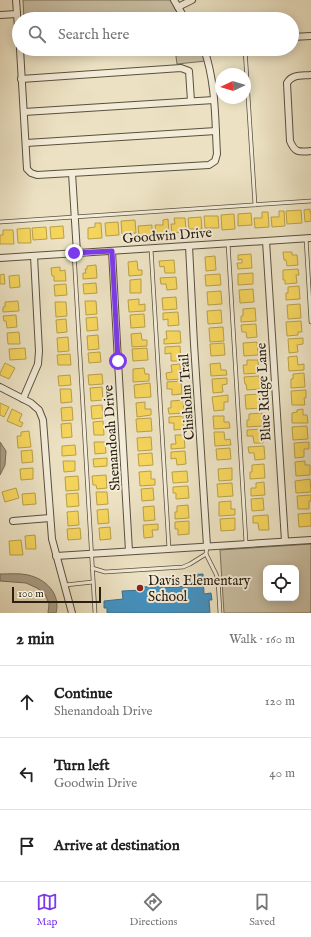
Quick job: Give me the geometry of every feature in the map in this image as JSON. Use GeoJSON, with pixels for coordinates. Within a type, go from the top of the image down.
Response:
{"type":"FeatureCollection","features":[{"type":"Feature","properties":{"kind":"street"},"geometry":{"type":"LineString","coordinates":[[16,0],[17,12]]}},
{"type":"Feature","properties":{"kind":"street"},"geometry":{"type":"LineString","coordinates":[[174,0],[181,12]]}},
{"type":"Feature","properties":{"kind":"street"},"geometry":{"type":"LineString","coordinates":[[178,7],[192,0]]}},
{"type":"Feature","properties":{"kind":"street"},"geometry":{"type":"LineString","coordinates":[[0,15],[12,14]]}},
{"type":"Feature","properties":{"kind":"street"},"geometry":{"type":"LineString","coordinates":[[299,37],[311,36]]}},
{"type":"Feature","properties":{"kind":"street"},"geometry":{"type":"LineString","coordinates":[[20,56],[27,169],[31,173],[37,175],[210,165],[215,160],[217,154],[213,83],[206,56]]}},
{"type":"Feature","properties":{"kind":"street"},"geometry":{"type":"LineString","coordinates":[[22,79],[181,68],[189,71],[191,101]]}},
{"type":"Feature","properties":{"kind":"street"},"geometry":{"type":"LineString","coordinates":[[311,75],[294,76],[289,78],[287,83],[290,141],[293,148],[299,152],[311,151]]}},
{"type":"Feature","properties":{"kind":"street"},"geometry":{"type":"LineString","coordinates":[[24,112],[214,100]]}},
{"type":"Feature","properties":{"kind":"street"},"geometry":{"type":"LineString","coordinates":[[26,144],[216,131]]}},
{"type":"Feature","properties":{"kind":"street"},"geometry":{"type":"LineString","coordinates":[[72,173],[76,253]]}},
{"type":"Feature","properties":{"kind":"street","name":"Goodwin Drive"},"geometry":{"type":"LineString","coordinates":[[0,258],[308,238]]}},
{"type":"Feature","properties":{"kind":"street","name":"Blue Ridge Lane"},"geometry":{"type":"LineString","coordinates":[[266,241],[285,541]]}},
{"type":"Feature","properties":{"kind":"street","name":"Chisholm Trail"},"geometry":{"type":"LineString","coordinates":[[189,246],[207,546]]}},
{"type":"Feature","properties":{"kind":"street","name":"Shenandoah Drive"},"geometry":{"type":"LineString","coordinates":[[112,251],[129,551]]}},
{"type":"Feature","properties":{"kind":"street"},"geometry":{"type":"LineString","coordinates":[[23,399],[38,364],[34,256]]}},
{"type":"Feature","properties":{"kind":"street"},"geometry":{"type":"LineString","coordinates":[[0,387],[31,403],[39,410],[43,420],[52,539],[72,613]]}},
{"type":"Feature","properties":{"kind":"street"},"geometry":{"type":"LineString","coordinates":[[13,521],[50,518]]}},
{"type":"Feature","properties":{"kind":"street"},"geometry":{"type":"LineString","coordinates":[[56,556],[311,540]]}},
{"type":"Feature","properties":{"kind":"lane"},"geometry":{"type":"LineString","coordinates":[[245,56],[255,205]]}},
{"type":"Feature","properties":{"kind":"lane"},"geometry":{"type":"LineString","coordinates":[[0,222],[311,201]]}},
{"type":"Feature","properties":{"kind":"lane"},"geometry":{"type":"LineString","coordinates":[[308,238],[311,322]]}},
{"type":"Feature","properties":{"kind":"lane"},"geometry":{"type":"LineString","coordinates":[[228,243],[246,544]]}},
{"type":"Feature","properties":{"kind":"lane"},"geometry":{"type":"LineString","coordinates":[[151,248],[168,548]]}},
{"type":"Feature","properties":{"kind":"lane"},"geometry":{"type":"LineString","coordinates":[[76,253],[95,613]]}},
{"type":"Feature","properties":{"kind":"lane"},"geometry":{"type":"LineString","coordinates":[[207,546],[206,554],[218,580],[220,613]]}},
{"type":"Feature","properties":{"kind":"lane"},"geometry":{"type":"LineString","coordinates":[[92,568],[105,572],[183,567],[206,554]]}},
{"type":"Feature","properties":{"kind":"lane"},"geometry":{"type":"LineString","coordinates":[[64,585],[93,582]]}},
{"type":"Feature","properties":{"kind":"shaded area"},"geometry":{"type":"Polygon","coordinates":[[[23,0],[172,0],[177,12],[24,12],[23,0]]]}},
{"type":"Feature","properties":{"kind":"shaded area"},"geometry":{"type":"Polygon","coordinates":[[[176,56],[204,56],[206,61],[177,64],[176,56]]]}},
{"type":"Feature","properties":{"kind":"shaded area"},"geometry":{"type":"Polygon","coordinates":[[[0,442],[6,451],[5,465],[0,475],[0,442]]]}},
{"type":"Feature","properties":{"kind":"shaded area"},"geometry":{"type":"Polygon","coordinates":[[[311,544],[311,613],[224,613],[220,550],[311,544]]]}},
{"type":"Feature","properties":{"kind":"shaded area"},"geometry":{"type":"Polygon","coordinates":[[[0,574],[25,574],[41,580],[51,588],[54,594],[57,606],[56,613],[48,613],[49,604],[45,594],[37,588],[26,583],[0,581],[0,574]]]}},
{"type":"Feature","properties":{"kind":"building: Homes"},"geometry":{"type":"Polygon","coordinates":[[[310,209],[311,221],[305,222],[304,210],[310,209]]]}},
{"type":"Feature","properties":{"kind":"building: Homes"},"geometry":{"type":"Polygon","coordinates":[[[301,210],[302,223],[287,224],[286,211],[301,210]]]}},
{"type":"Feature","properties":{"kind":"building: Homes"},"geometry":{"type":"Polygon","coordinates":[[[279,211],[284,211],[285,226],[272,227],[271,217],[279,217],[279,211]]]}},
{"type":"Feature","properties":{"kind":"building: Homes"},"geometry":{"type":"Polygon","coordinates":[[[262,212],[268,212],[269,227],[255,228],[254,218],[262,218],[262,212]]]}},
{"type":"Feature","properties":{"kind":"building: Homes"},"geometry":{"type":"Polygon","coordinates":[[[251,213],[252,225],[238,226],[238,214],[251,213]]]}},
{"type":"Feature","properties":{"kind":"building: Homes"},"geometry":{"type":"Polygon","coordinates":[[[234,214],[235,229],[222,230],[221,215],[234,214]]]}},
{"type":"Feature","properties":{"kind":"building: Homes"},"geometry":{"type":"Polygon","coordinates":[[[204,216],[218,216],[219,228],[205,228],[204,216]]]}},
{"type":"Feature","properties":{"kind":"building: Homes"},"geometry":{"type":"Polygon","coordinates":[[[201,217],[202,229],[189,229],[188,218],[201,217]]]}},
{"type":"Feature","properties":{"kind":"building: Homes"},"geometry":{"type":"Polygon","coordinates":[[[174,218],[185,218],[186,230],[172,233],[171,224],[175,224],[174,218]]]}},
{"type":"Feature","properties":{"kind":"building: Homes"},"geometry":{"type":"Polygon","coordinates":[[[168,219],[169,233],[156,234],[155,225],[163,225],[163,220],[168,219]]]}},
{"type":"Feature","properties":{"kind":"building: Homes"},"geometry":{"type":"Polygon","coordinates":[[[135,220],[136,233],[122,234],[121,221],[135,220]]]}},
{"type":"Feature","properties":{"kind":"building: Homes"},"geometry":{"type":"Polygon","coordinates":[[[118,222],[119,235],[106,236],[105,223],[118,222]]]}},
{"type":"Feature","properties":{"kind":"building: Homes"},"geometry":{"type":"Polygon","coordinates":[[[95,223],[101,223],[102,238],[88,239],[88,228],[95,227],[95,223]]]}},
{"type":"Feature","properties":{"kind":"building: Homes"},"geometry":{"type":"Polygon","coordinates":[[[152,225],[152,235],[139,236],[138,226],[152,225]]]}},
{"type":"Feature","properties":{"kind":"building: Homes"},"geometry":{"type":"Polygon","coordinates":[[[63,226],[64,238],[51,239],[50,227],[63,226]]]}},
{"type":"Feature","properties":{"kind":"building: Homes"},"geometry":{"type":"Polygon","coordinates":[[[46,227],[47,239],[33,240],[32,228],[46,227]]]}},
{"type":"Feature","properties":{"kind":"building: Homes"},"geometry":{"type":"Polygon","coordinates":[[[30,228],[31,243],[18,243],[17,229],[30,228]]]}},
{"type":"Feature","properties":{"kind":"building: Homes"},"geometry":{"type":"Polygon","coordinates":[[[3,230],[13,230],[14,244],[0,244],[0,235],[3,235],[3,230]]]}},
{"type":"Feature","properties":{"kind":"building: Homes"},"geometry":{"type":"Polygon","coordinates":[[[283,252],[292,252],[292,255],[297,255],[298,265],[287,266],[286,260],[284,260],[283,252]]]}},
{"type":"Feature","properties":{"kind":"building: Homes"},"geometry":{"type":"Polygon","coordinates":[[[251,254],[252,268],[238,269],[237,263],[242,263],[242,259],[238,260],[238,255],[251,254]]]}},
{"type":"Feature","properties":{"kind":"building: Homes"},"geometry":{"type":"Polygon","coordinates":[[[215,256],[216,270],[206,271],[205,257],[215,256]]]}},
{"type":"Feature","properties":{"kind":"building: Homes"},"geometry":{"type":"Polygon","coordinates":[[[174,260],[175,273],[165,273],[164,266],[160,267],[159,261],[174,260]]]}},
{"type":"Feature","properties":{"kind":"building: Homes"},"geometry":{"type":"Polygon","coordinates":[[[137,261],[138,270],[142,270],[142,275],[129,276],[128,262],[137,261]]]}},
{"type":"Feature","properties":{"kind":"building: Homes"},"geometry":{"type":"Polygon","coordinates":[[[96,265],[97,278],[83,279],[83,273],[86,273],[85,269],[87,269],[87,266],[96,265]]]}},
{"type":"Feature","properties":{"kind":"building: Homes"},"geometry":{"type":"Polygon","coordinates":[[[60,267],[60,271],[65,270],[66,281],[54,281],[51,268],[60,267]]]}},
{"type":"Feature","properties":{"kind":"building: Homes"},"geometry":{"type":"Polygon","coordinates":[[[298,269],[299,275],[296,275],[297,283],[285,284],[285,280],[283,280],[283,270],[298,269]]]}},
{"type":"Feature","properties":{"kind":"building: Homes"},"geometry":{"type":"Polygon","coordinates":[[[253,273],[253,284],[238,285],[238,274],[253,273]]]}},
{"type":"Feature","properties":{"kind":"building: Homes"},"geometry":{"type":"Polygon","coordinates":[[[4,274],[5,284],[0,284],[0,275],[4,274]]]}},
{"type":"Feature","properties":{"kind":"building: Homes"},"geometry":{"type":"Polygon","coordinates":[[[220,274],[221,285],[206,286],[205,275],[220,274]]]}},
{"type":"Feature","properties":{"kind":"building: Homes"},"geometry":{"type":"Polygon","coordinates":[[[19,275],[20,287],[10,288],[9,276],[19,275]]]}},
{"type":"Feature","properties":{"kind":"building: Homes"},"geometry":{"type":"Polygon","coordinates":[[[176,277],[177,289],[167,290],[166,284],[161,284],[160,278],[176,277]]]}},
{"type":"Feature","properties":{"kind":"building: Homes"},"geometry":{"type":"Polygon","coordinates":[[[141,279],[141,293],[130,293],[130,280],[141,279]]]}},
{"type":"Feature","properties":{"kind":"building: Homes"},"geometry":{"type":"Polygon","coordinates":[[[96,283],[97,293],[84,294],[83,284],[96,283]]]}},
{"type":"Feature","properties":{"kind":"building: Homes"},"geometry":{"type":"Polygon","coordinates":[[[66,284],[67,295],[55,296],[54,285],[66,284]]]}},
{"type":"Feature","properties":{"kind":"building: Homes"},"geometry":{"type":"Polygon","coordinates":[[[299,286],[300,299],[286,300],[288,287],[299,286]]]}},
{"type":"Feature","properties":{"kind":"building: Homes"},"geometry":{"type":"Polygon","coordinates":[[[253,289],[254,302],[240,303],[239,290],[253,289]]]}},
{"type":"Feature","properties":{"kind":"building: Homes"},"geometry":{"type":"Polygon","coordinates":[[[221,291],[222,304],[208,305],[207,292],[221,291]]]}},
{"type":"Feature","properties":{"kind":"building: Homes"},"geometry":{"type":"Polygon","coordinates":[[[176,297],[177,309],[163,310],[162,298],[176,297]]]}},
{"type":"Feature","properties":{"kind":"building: Homes"},"geometry":{"type":"Polygon","coordinates":[[[139,299],[139,305],[145,304],[145,311],[129,312],[128,300],[139,299]]]}},
{"type":"Feature","properties":{"kind":"building: Homes"},"geometry":{"type":"Polygon","coordinates":[[[18,301],[19,311],[3,312],[5,302],[18,301]]]}},
{"type":"Feature","properties":{"kind":"building: Homes"},"geometry":{"type":"Polygon","coordinates":[[[85,301],[96,301],[97,314],[86,315],[85,301]]]}},
{"type":"Feature","properties":{"kind":"building: Homes"},"geometry":{"type":"Polygon","coordinates":[[[55,302],[66,302],[67,316],[56,317],[55,302]]]}},
{"type":"Feature","properties":{"kind":"building: Homes"},"geometry":{"type":"Polygon","coordinates":[[[300,304],[301,318],[288,319],[287,305],[300,304]]]}},
{"type":"Feature","properties":{"kind":"building: Homes"},"geometry":{"type":"Polygon","coordinates":[[[255,308],[256,321],[241,322],[243,309],[255,308]]]}},
{"type":"Feature","properties":{"kind":"building: Homes"},"geometry":{"type":"Polygon","coordinates":[[[221,310],[222,323],[208,324],[207,311],[221,310]]]}},
{"type":"Feature","properties":{"kind":"building: Homes"},"geometry":{"type":"Polygon","coordinates":[[[178,312],[179,325],[168,326],[168,319],[163,320],[163,313],[178,312]]]}},
{"type":"Feature","properties":{"kind":"building: Homes"},"geometry":{"type":"Polygon","coordinates":[[[144,314],[145,327],[131,328],[130,315],[144,314]]]}},
{"type":"Feature","properties":{"kind":"building: Homes"},"geometry":{"type":"Polygon","coordinates":[[[16,315],[17,327],[7,328],[6,321],[4,321],[3,316],[16,315]]]}},
{"type":"Feature","properties":{"kind":"building: Homes"},"geometry":{"type":"Polygon","coordinates":[[[97,317],[98,330],[87,331],[86,318],[97,317]]]}},
{"type":"Feature","properties":{"kind":"building: Homes"},"geometry":{"type":"Polygon","coordinates":[[[66,319],[67,332],[57,333],[56,320],[66,319]]]}},
{"type":"Feature","properties":{"kind":"building: Homes"},"geometry":{"type":"Polygon","coordinates":[[[301,321],[302,332],[298,332],[298,335],[287,336],[286,322],[301,321]]]}},
{"type":"Feature","properties":{"kind":"building: Homes"},"geometry":{"type":"Polygon","coordinates":[[[256,324],[257,337],[247,338],[246,332],[242,332],[241,325],[256,324]]]}},
{"type":"Feature","properties":{"kind":"building: Homes"},"geometry":{"type":"Polygon","coordinates":[[[223,327],[224,341],[210,342],[209,328],[223,327]]]}},
{"type":"Feature","properties":{"kind":"building: Homes"},"geometry":{"type":"Polygon","coordinates":[[[166,331],[180,331],[181,343],[164,344],[164,339],[167,339],[166,331]]]}},
{"type":"Feature","properties":{"kind":"building: Homes"},"geometry":{"type":"Polygon","coordinates":[[[19,332],[20,344],[8,344],[7,333],[19,332]]]}},
{"type":"Feature","properties":{"kind":"building: Homes"},"geometry":{"type":"Polygon","coordinates":[[[141,333],[142,340],[147,340],[147,346],[132,347],[131,334],[141,333]]]}},
{"type":"Feature","properties":{"kind":"building: Homes"},"geometry":{"type":"Polygon","coordinates":[[[98,335],[99,349],[88,350],[87,336],[98,335]]]}},
{"type":"Feature","properties":{"kind":"building: Homes"},"geometry":{"type":"Polygon","coordinates":[[[68,337],[69,351],[58,352],[57,338],[68,337]]]}},
{"type":"Feature","properties":{"kind":"building: Homes"},"geometry":{"type":"Polygon","coordinates":[[[303,338],[303,344],[297,345],[298,352],[289,353],[288,339],[303,338]]]}},
{"type":"Feature","properties":{"kind":"building: Homes"},"geometry":{"type":"Polygon","coordinates":[[[257,342],[258,355],[244,356],[243,343],[257,342]]]}},
{"type":"Feature","properties":{"kind":"building: Homes"},"geometry":{"type":"Polygon","coordinates":[[[224,343],[225,355],[211,356],[210,344],[224,343]]]}},
{"type":"Feature","properties":{"kind":"building: Homes"},"geometry":{"type":"Polygon","coordinates":[[[180,346],[181,361],[171,361],[171,353],[165,354],[165,347],[180,346]]]}},
{"type":"Feature","properties":{"kind":"building: Homes"},"geometry":{"type":"Polygon","coordinates":[[[25,348],[26,359],[10,360],[9,349],[25,348]]]}},
{"type":"Feature","properties":{"kind":"building: Homes"},"geometry":{"type":"Polygon","coordinates":[[[147,348],[148,360],[133,361],[132,349],[147,348]]]}},
{"type":"Feature","properties":{"kind":"building: Homes"},"geometry":{"type":"Polygon","coordinates":[[[100,352],[101,362],[89,363],[88,353],[100,352]]]}},
{"type":"Feature","properties":{"kind":"building: Homes"},"geometry":{"type":"Polygon","coordinates":[[[70,354],[71,365],[58,365],[57,355],[70,354]]]}},
{"type":"Feature","properties":{"kind":"building: Homes"},"geometry":{"type":"Polygon","coordinates":[[[297,356],[298,365],[304,364],[304,370],[289,371],[288,357],[297,356]]]}},
{"type":"Feature","properties":{"kind":"building: Homes"},"geometry":{"type":"Polygon","coordinates":[[[247,360],[258,360],[259,373],[244,374],[243,365],[247,365],[247,360]]]}},
{"type":"Feature","properties":{"kind":"building: Homes"},"geometry":{"type":"Polygon","coordinates":[[[5,363],[15,368],[9,379],[0,375],[5,363]]]}},
{"type":"Feature","properties":{"kind":"building: Homes"},"geometry":{"type":"Polygon","coordinates":[[[220,363],[221,370],[226,370],[227,375],[211,376],[210,364],[220,363]]]}},
{"type":"Feature","properties":{"kind":"building: Homes"},"geometry":{"type":"Polygon","coordinates":[[[180,364],[181,379],[167,380],[166,373],[172,372],[171,365],[180,364]]]}},
{"type":"Feature","properties":{"kind":"building: Homes"},"geometry":{"type":"Polygon","coordinates":[[[144,368],[145,374],[149,374],[149,381],[133,382],[133,369],[144,368]]]}},
{"type":"Feature","properties":{"kind":"building: Homes"},"geometry":{"type":"Polygon","coordinates":[[[304,373],[305,387],[291,388],[291,379],[293,379],[293,374],[304,373]]]}},
{"type":"Feature","properties":{"kind":"building: Homes"},"geometry":{"type":"Polygon","coordinates":[[[102,374],[103,384],[89,385],[88,375],[102,374]]]}},
{"type":"Feature","properties":{"kind":"building: Homes"},"geometry":{"type":"Polygon","coordinates":[[[70,375],[71,385],[59,386],[58,376],[70,375]]]}},
{"type":"Feature","properties":{"kind":"building: Homes"},"geometry":{"type":"Polygon","coordinates":[[[259,376],[260,389],[247,390],[244,377],[259,376]]]}},
{"type":"Feature","properties":{"kind":"building: Homes"},"geometry":{"type":"Polygon","coordinates":[[[227,378],[227,384],[222,385],[223,392],[213,393],[212,379],[227,378]]]}},
{"type":"Feature","properties":{"kind":"building: Homes"},"geometry":{"type":"Polygon","coordinates":[[[181,381],[182,394],[172,395],[172,389],[167,389],[167,382],[181,381]]]}},
{"type":"Feature","properties":{"kind":"building: Homes"},"geometry":{"type":"Polygon","coordinates":[[[150,383],[151,397],[135,398],[134,385],[150,383]]]}},
{"type":"Feature","properties":{"kind":"building: Homes"},"geometry":{"type":"Polygon","coordinates":[[[102,387],[103,400],[91,401],[90,388],[102,387]]]}},
{"type":"Feature","properties":{"kind":"building: Homes"},"geometry":{"type":"Polygon","coordinates":[[[60,389],[71,389],[72,402],[61,403],[60,389]]]}},
{"type":"Feature","properties":{"kind":"building: Homes"},"geometry":{"type":"Polygon","coordinates":[[[306,390],[306,398],[304,398],[305,405],[292,405],[291,391],[306,390]]]}},
{"type":"Feature","properties":{"kind":"building: Homes"},"geometry":{"type":"Polygon","coordinates":[[[260,394],[261,408],[246,409],[245,395],[260,394]]]}},
{"type":"Feature","properties":{"kind":"building: Homes"},"geometry":{"type":"Polygon","coordinates":[[[228,395],[228,402],[224,402],[224,410],[214,411],[212,397],[228,395]]]}},
{"type":"Feature","properties":{"kind":"building: Homes"},"geometry":{"type":"Polygon","coordinates":[[[183,400],[184,413],[169,414],[168,408],[171,408],[171,401],[183,400]]]}},
{"type":"Feature","properties":{"kind":"building: Homes"},"geometry":{"type":"Polygon","coordinates":[[[145,402],[145,409],[151,409],[151,415],[137,417],[136,403],[145,402]]]}},
{"type":"Feature","properties":{"kind":"building: Homes"},"geometry":{"type":"Polygon","coordinates":[[[0,403],[9,407],[4,417],[0,415],[0,403]]]}},
{"type":"Feature","properties":{"kind":"building: Homes"},"geometry":{"type":"Polygon","coordinates":[[[102,405],[103,418],[92,419],[91,406],[102,405]]]}},
{"type":"Feature","properties":{"kind":"building: Homes"},"geometry":{"type":"Polygon","coordinates":[[[72,407],[73,420],[62,421],[61,408],[72,407]]]}},
{"type":"Feature","properties":{"kind":"building: Homes"},"geometry":{"type":"Polygon","coordinates":[[[12,409],[22,414],[19,421],[23,423],[21,427],[7,421],[12,409]]]}},
{"type":"Feature","properties":{"kind":"building: Homes"},"geometry":{"type":"Polygon","coordinates":[[[303,409],[303,415],[307,415],[308,423],[292,423],[292,413],[303,409]]]}},
{"type":"Feature","properties":{"kind":"building: Homes"},"geometry":{"type":"Polygon","coordinates":[[[262,413],[262,426],[247,427],[249,414],[262,413]]]}},
{"type":"Feature","properties":{"kind":"building: Homes"},"geometry":{"type":"Polygon","coordinates":[[[183,416],[184,429],[174,430],[174,423],[169,423],[169,417],[183,416]]]}},
{"type":"Feature","properties":{"kind":"building: Homes"},"geometry":{"type":"Polygon","coordinates":[[[213,416],[224,416],[224,422],[229,422],[230,428],[214,429],[213,416]]]}},
{"type":"Feature","properties":{"kind":"building: Homes"},"geometry":{"type":"Polygon","coordinates":[[[151,418],[152,431],[137,432],[136,419],[151,418]]]}},
{"type":"Feature","properties":{"kind":"building: Homes"},"geometry":{"type":"Polygon","coordinates":[[[103,421],[104,435],[94,435],[93,422],[103,421]]]}},
{"type":"Feature","properties":{"kind":"building: Homes"},"geometry":{"type":"Polygon","coordinates":[[[71,423],[72,437],[62,438],[61,424],[71,423]]]}},
{"type":"Feature","properties":{"kind":"building: Homes"},"geometry":{"type":"Polygon","coordinates":[[[307,426],[308,439],[293,440],[292,427],[307,426]]]}},
{"type":"Feature","properties":{"kind":"building: Homes"},"geometry":{"type":"Polygon","coordinates":[[[262,429],[263,443],[254,443],[253,436],[247,436],[247,430],[262,429]]]}},
{"type":"Feature","properties":{"kind":"building: Homes"},"geometry":{"type":"Polygon","coordinates":[[[29,431],[31,447],[18,448],[17,436],[21,436],[21,432],[29,431]]]}},
{"type":"Feature","properties":{"kind":"building: Homes"},"geometry":{"type":"Polygon","coordinates":[[[214,432],[224,432],[225,440],[230,439],[231,445],[215,446],[214,432]]]}},
{"type":"Feature","properties":{"kind":"building: Homes"},"geometry":{"type":"Polygon","coordinates":[[[175,435],[184,435],[185,448],[171,449],[171,444],[176,444],[175,435]]]}},
{"type":"Feature","properties":{"kind":"building: Homes"},"geometry":{"type":"Polygon","coordinates":[[[151,437],[152,450],[138,451],[137,438],[151,437]]]}},
{"type":"Feature","properties":{"kind":"building: Homes"},"geometry":{"type":"Polygon","coordinates":[[[94,442],[105,442],[106,453],[95,454],[94,442]]]}},
{"type":"Feature","properties":{"kind":"building: Homes"},"geometry":{"type":"Polygon","coordinates":[[[309,442],[309,449],[304,449],[304,457],[295,458],[294,443],[309,442]]]}},
{"type":"Feature","properties":{"kind":"building: Homes"},"geometry":{"type":"Polygon","coordinates":[[[75,445],[76,455],[62,456],[62,446],[75,445]]]}},
{"type":"Feature","properties":{"kind":"building: Homes"},"geometry":{"type":"Polygon","coordinates":[[[264,446],[265,459],[255,460],[254,453],[249,453],[248,447],[264,446]]]}},
{"type":"Feature","properties":{"kind":"building: Homes"},"geometry":{"type":"Polygon","coordinates":[[[230,448],[231,459],[217,460],[216,449],[230,448]]]}},
{"type":"Feature","properties":{"kind":"building: Homes"},"geometry":{"type":"Polygon","coordinates":[[[32,450],[33,462],[22,463],[21,451],[32,450]]]}},
{"type":"Feature","properties":{"kind":"building: Homes"},"geometry":{"type":"Polygon","coordinates":[[[185,451],[186,464],[177,465],[176,458],[171,459],[171,452],[185,451]]]}},
{"type":"Feature","properties":{"kind":"building: Homes"},"geometry":{"type":"Polygon","coordinates":[[[152,453],[153,465],[139,466],[138,454],[152,453]]]}},
{"type":"Feature","properties":{"kind":"building: Homes"},"geometry":{"type":"Polygon","coordinates":[[[107,458],[107,466],[94,467],[93,459],[107,458]]]}},
{"type":"Feature","properties":{"kind":"building: Homes"},"geometry":{"type":"Polygon","coordinates":[[[63,461],[75,461],[75,471],[64,472],[63,461]]]}},
{"type":"Feature","properties":{"kind":"building: Homes"},"geometry":{"type":"Polygon","coordinates":[[[305,461],[305,465],[310,465],[310,475],[296,476],[295,462],[305,461]]]}},
{"type":"Feature","properties":{"kind":"building: Homes"},"geometry":{"type":"Polygon","coordinates":[[[264,464],[265,478],[250,479],[252,465],[264,464]]]}},
{"type":"Feature","properties":{"kind":"building: Homes"},"geometry":{"type":"Polygon","coordinates":[[[33,468],[33,479],[21,480],[20,469],[33,468]]]}},
{"type":"Feature","properties":{"kind":"building: Homes"},"geometry":{"type":"Polygon","coordinates":[[[232,468],[232,480],[219,481],[218,469],[232,468]]]}},
{"type":"Feature","properties":{"kind":"building: Homes"},"geometry":{"type":"Polygon","coordinates":[[[151,471],[151,479],[155,479],[155,485],[140,486],[139,472],[151,471]]]}},
{"type":"Feature","properties":{"kind":"building: Homes"},"geometry":{"type":"Polygon","coordinates":[[[187,471],[188,482],[173,483],[172,472],[187,471]]]}},
{"type":"Feature","properties":{"kind":"building: Homes"},"geometry":{"type":"Polygon","coordinates":[[[106,475],[107,488],[97,489],[96,485],[93,485],[92,476],[106,475]]]}},
{"type":"Feature","properties":{"kind":"building: Homes"},"geometry":{"type":"Polygon","coordinates":[[[78,476],[79,490],[66,491],[65,477],[78,476]]]}},
{"type":"Feature","properties":{"kind":"building: Homes"},"geometry":{"type":"Polygon","coordinates":[[[310,479],[311,492],[296,493],[295,481],[310,479]]]}},
{"type":"Feature","properties":{"kind":"building: Homes"},"geometry":{"type":"Polygon","coordinates":[[[264,482],[265,495],[251,496],[251,488],[256,488],[256,483],[264,482]]]}},
{"type":"Feature","properties":{"kind":"building: Homes"},"geometry":{"type":"Polygon","coordinates":[[[232,483],[233,496],[218,497],[217,484],[232,483]]]}},
{"type":"Feature","properties":{"kind":"building: Homes"},"geometry":{"type":"Polygon","coordinates":[[[188,486],[189,498],[176,499],[176,493],[173,493],[173,487],[188,486]]]}},
{"type":"Feature","properties":{"kind":"building: Homes"},"geometry":{"type":"Polygon","coordinates":[[[16,488],[19,498],[5,502],[2,492],[16,488]]]}},
{"type":"Feature","properties":{"kind":"building: Homes"},"geometry":{"type":"Polygon","coordinates":[[[153,488],[154,500],[142,501],[141,489],[153,488]]]}},
{"type":"Feature","properties":{"kind":"building: Homes"},"geometry":{"type":"Polygon","coordinates":[[[96,492],[107,492],[108,504],[97,505],[96,492]]]}},
{"type":"Feature","properties":{"kind":"building: Homes"},"geometry":{"type":"Polygon","coordinates":[[[35,493],[36,504],[23,505],[22,494],[35,493]]]}},
{"type":"Feature","properties":{"kind":"building: Homes"},"geometry":{"type":"Polygon","coordinates":[[[78,493],[79,506],[67,507],[66,494],[78,493]]]}},
{"type":"Feature","properties":{"kind":"building: Homes"},"geometry":{"type":"Polygon","coordinates":[[[311,495],[309,509],[298,509],[297,496],[311,495]]]}},
{"type":"Feature","properties":{"kind":"building: Homes"},"geometry":{"type":"Polygon","coordinates":[[[263,498],[264,510],[252,511],[251,499],[263,498]]]}},
{"type":"Feature","properties":{"kind":"building: Homes"},"geometry":{"type":"Polygon","coordinates":[[[231,501],[231,509],[235,509],[235,515],[219,516],[219,502],[231,501]]]}},
{"type":"Feature","properties":{"kind":"building: Homes"},"geometry":{"type":"Polygon","coordinates":[[[188,505],[189,518],[175,519],[177,506],[188,505]]]}},
{"type":"Feature","properties":{"kind":"building: Homes"},"geometry":{"type":"Polygon","coordinates":[[[154,506],[155,520],[144,521],[143,507],[154,506]]]}},
{"type":"Feature","properties":{"kind":"building: Homes"},"geometry":{"type":"Polygon","coordinates":[[[108,509],[109,523],[98,524],[97,510],[108,509]]]}},
{"type":"Feature","properties":{"kind":"building: Homes"},"geometry":{"type":"Polygon","coordinates":[[[78,511],[79,525],[68,526],[67,512],[78,511]]]}},
{"type":"Feature","properties":{"kind":"building: Homes"},"geometry":{"type":"Polygon","coordinates":[[[311,513],[311,526],[299,527],[298,514],[311,513]]]}},
{"type":"Feature","properties":{"kind":"building: Homes"},"geometry":{"type":"Polygon","coordinates":[[[268,515],[269,530],[259,530],[258,523],[253,523],[253,516],[268,515]]]}},
{"type":"Feature","properties":{"kind":"building: Homes"},"geometry":{"type":"Polygon","coordinates":[[[235,518],[235,530],[221,531],[220,519],[235,518]]]}},
{"type":"Feature","properties":{"kind":"building: Homes"},"geometry":{"type":"Polygon","coordinates":[[[189,521],[189,534],[178,535],[178,529],[175,529],[175,522],[189,521]]]}},
{"type":"Feature","properties":{"kind":"building: Homes"},"geometry":{"type":"Polygon","coordinates":[[[158,524],[158,530],[152,530],[153,537],[144,538],[143,525],[158,524]]]}},
{"type":"Feature","properties":{"kind":"building: Homes"},"geometry":{"type":"Polygon","coordinates":[[[110,527],[111,539],[100,540],[99,528],[110,527]]]}},
{"type":"Feature","properties":{"kind":"building: Homes"},"geometry":{"type":"Polygon","coordinates":[[[80,528],[81,539],[68,540],[67,529],[80,528]]]}},
{"type":"Feature","properties":{"kind":"building: Homes"},"geometry":{"type":"Polygon","coordinates":[[[35,535],[36,549],[26,549],[25,536],[35,535]]]}},
{"type":"Feature","properties":{"kind":"building: Homes"},"geometry":{"type":"Polygon","coordinates":[[[21,540],[23,555],[10,555],[9,541],[21,540]]]}},
{"type":"Feature","properties":{"kind":"building: Schools"},"geometry":{"type":"Polygon","coordinates":[[[203,574],[204,594],[211,593],[212,600],[209,600],[210,613],[107,613],[107,608],[104,608],[104,601],[123,599],[122,591],[143,590],[142,587],[162,586],[162,588],[188,586],[187,575],[203,574]]]}},
{"type":"Feature","properties":{"kind":"place","name":"Davis Elementary School"},"geometry":{"type":"Point","coordinates":[140,588]}},
{"type":"Feature","properties":{"kind":"route"},"geometry":{"type":"LineString","coordinates":[[74,253],[112,251],[118,361]]}}]}
